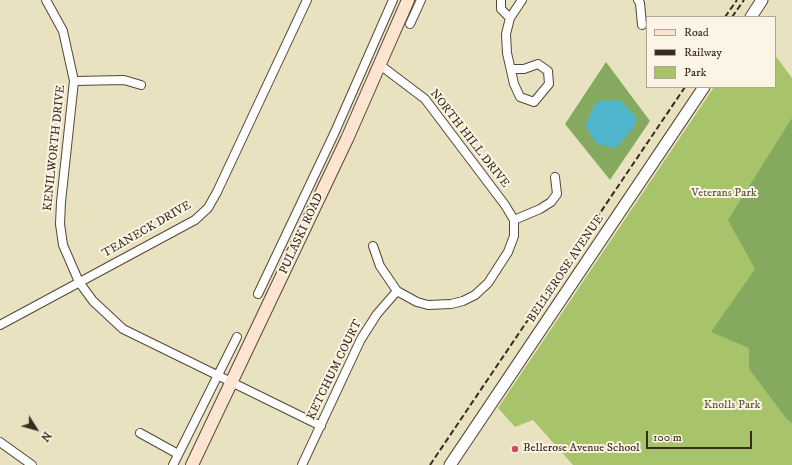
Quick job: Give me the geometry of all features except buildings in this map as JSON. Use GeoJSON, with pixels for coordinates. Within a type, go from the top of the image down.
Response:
{"type":"FeatureCollection","features":[{"type":"Feature","properties":{"kind":"main road","name":"PULASKI ROAD"},"geometry":{"type":"LineString","coordinates":[[192,465],[347,139],[408,0]]}},
{"type":"Feature","properties":{"kind":"street","name":"KENILWORTH DRIVE"},"geometry":{"type":"LineString","coordinates":[[46,0],[63,31],[74,80],[60,224],[63,246],[79,282],[97,306],[123,329],[321,426]]}},
{"type":"Feature","properties":{"kind":"street"},"geometry":{"type":"LineString","coordinates":[[258,294],[334,134],[393,0]]}},
{"type":"Feature","properties":{"kind":"street"},"geometry":{"type":"LineString","coordinates":[[410,24],[421,0]]}},
{"type":"Feature","properties":{"kind":"street"},"geometry":{"type":"LineString","coordinates":[[501,0],[501,9],[510,18]]}},
{"type":"Feature","properties":{"kind":"street"},"geometry":{"type":"LineString","coordinates":[[511,69],[524,69],[538,64],[548,71],[549,84],[534,102],[520,97],[511,69],[507,53],[506,41],[510,18],[522,0]]}},
{"type":"Feature","properties":{"kind":"street"},"geometry":{"type":"LineString","coordinates":[[638,0],[640,3],[642,25]]}},
{"type":"Feature","properties":{"kind":"street"},"geometry":{"type":"LineString","coordinates":[[751,16],[762,0]]}},
{"type":"Feature","properties":{"kind":"street","name":"TEANECK DRIVE"},"geometry":{"type":"LineString","coordinates":[[0,324],[195,220],[208,208],[217,192],[304,1]]}},
{"type":"Feature","properties":{"kind":"street","name":"NORTH HILL DRIVE"},"geometry":{"type":"LineString","coordinates":[[380,65],[425,99],[505,205],[514,220]]}},
{"type":"Feature","properties":{"kind":"street"},"geometry":{"type":"LineString","coordinates":[[74,80],[124,80],[141,85]]}},
{"type":"Feature","properties":{"kind":"street","name":"BELLEROSE AVENUE"},"geometry":{"type":"LineString","coordinates":[[450,465],[703,88]]}},
{"type":"Feature","properties":{"kind":"street"},"geometry":{"type":"LineString","coordinates":[[334,134],[347,139]]}},
{"type":"Feature","properties":{"kind":"street"},"geometry":{"type":"LineString","coordinates":[[374,246],[380,266],[397,291],[418,302],[438,306],[463,301],[474,295],[488,283],[508,252],[514,236],[514,220],[540,209],[550,202],[557,194],[556,177]]}},
{"type":"Feature","properties":{"kind":"street"},"geometry":{"type":"LineString","coordinates":[[275,258],[288,264]]}},
{"type":"Feature","properties":{"kind":"street","name":"KETCHUM COURT"},"geometry":{"type":"LineString","coordinates":[[302,465],[361,339],[377,314],[397,291]]}},
{"type":"Feature","properties":{"kind":"street"},"geometry":{"type":"LineString","coordinates":[[173,465],[237,338]]}},
{"type":"Feature","properties":{"kind":"street"},"geometry":{"type":"LineString","coordinates":[[140,433],[178,454]]}},
{"type":"Feature","properties":{"kind":"street"},"geometry":{"type":"LineString","coordinates":[[0,442],[32,465]]}},
{"type":"Feature","properties":{"kind":"green space","name":"Veterans Park"},"geometry":{"type":"Polygon","coordinates":[[[776,56],[792,78],[792,465],[573,465],[533,420],[515,427],[498,408],[713,88],[776,88],[776,56]]]}},
{"type":"Feature","properties":{"kind":"green space"},"geometry":{"type":"Polygon","coordinates":[[[606,62],[650,121],[610,180],[565,124],[606,62]]]}},
{"type":"Feature","properties":{"kind":"green space"},"geometry":{"type":"Polygon","coordinates":[[[792,118],[792,423],[786,418],[749,369],[749,348],[711,332],[755,269],[728,220],[792,118]]]}},
{"type":"Feature","properties":{"kind":"water"},"geometry":{"type":"Polygon","coordinates":[[[620,100],[637,118],[633,128],[616,148],[597,144],[585,125],[597,101],[620,100]]]}},
{"type":"Feature","properties":{"kind":"railway"},"geometry":{"type":"LineString","coordinates":[[726,16],[737,0]]}},
{"type":"Feature","properties":{"kind":"railway"},"geometry":{"type":"LineString","coordinates":[[733,16],[744,0]]}},
{"type":"Feature","properties":{"kind":"railway"},"geometry":{"type":"LineString","coordinates":[[430,465],[684,88]]}},
{"type":"Feature","properties":{"kind":"place","name":"Bellerose Avenue School"},"geometry":{"type":"Point","coordinates":[515,449]}},
{"type":"Feature","properties":{"kind":"park label","name":"Knolls Park"},"geometry":{"type":"Point","coordinates":[732,406]}}]}
